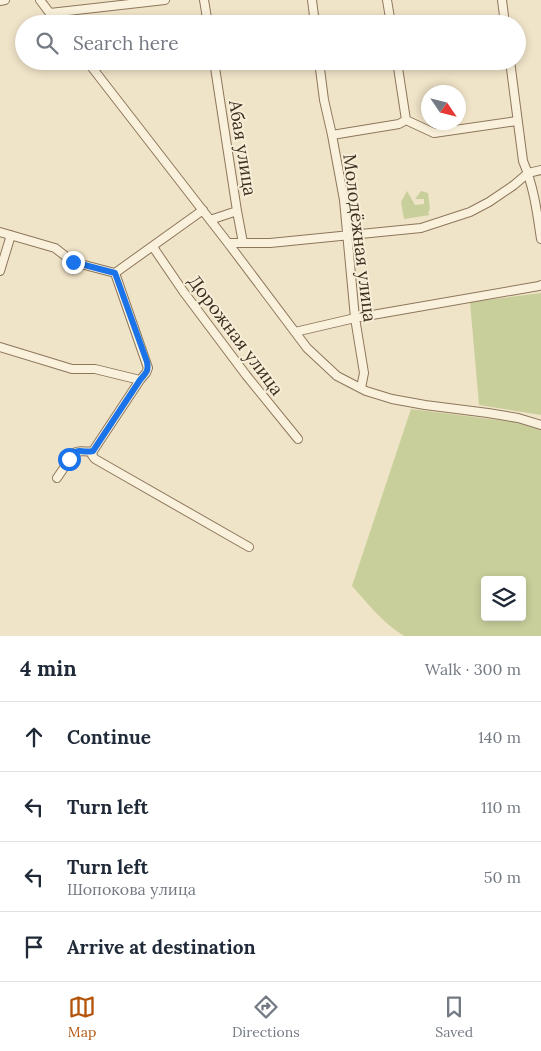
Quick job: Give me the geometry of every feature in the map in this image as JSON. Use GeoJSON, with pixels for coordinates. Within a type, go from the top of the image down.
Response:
{"type":"FeatureCollection","features":[{"type":"Feature","properties":{"kind":"street"},"geometry":{"type":"LineString","coordinates":[[0,1],[5,0]]}},
{"type":"Feature","properties":{"kind":"street"},"geometry":{"type":"LineString","coordinates":[[40,0],[50,13],[165,0]]}},
{"type":"Feature","properties":{"kind":"street"},"geometry":{"type":"LineString","coordinates":[[204,0],[206,15]]}},
{"type":"Feature","properties":{"kind":"street"},"geometry":{"type":"LineString","coordinates":[[312,0],[314,15]]}},
{"type":"Feature","properties":{"kind":"street"},"geometry":{"type":"LineString","coordinates":[[387,0],[390,15]]}},
{"type":"Feature","properties":{"kind":"street"},"geometry":{"type":"LineString","coordinates":[[502,0],[504,15]]}},
{"type":"Feature","properties":{"kind":"street"},"geometry":{"type":"LineString","coordinates":[[94,70],[307,348],[337,376],[366,391],[392,399],[518,418],[541,424]]}},
{"type":"Feature","properties":{"kind":"street","name":"Абая улица"},"geometry":{"type":"LineString","coordinates":[[210,220],[238,210],[215,70]]}},
{"type":"Feature","properties":{"kind":"street","name":"Молодёжная улица"},"geometry":{"type":"LineString","coordinates":[[320,70],[324,100],[344,200],[355,318],[364,373],[361,388]]}},
{"type":"Feature","properties":{"kind":"street"},"geometry":{"type":"LineString","coordinates":[[398,70],[406,120]]}},
{"type":"Feature","properties":{"kind":"street"},"geometry":{"type":"LineString","coordinates":[[511,70],[523,161],[534,191],[541,239]]}},
{"type":"Feature","properties":{"kind":"street"},"geometry":{"type":"LineString","coordinates":[[332,134],[398,124],[406,120]]}},
{"type":"Feature","properties":{"kind":"street"},"geometry":{"type":"LineString","coordinates":[[406,120],[434,133],[517,121]]}},
{"type":"Feature","properties":{"kind":"street"},"geometry":{"type":"LineString","coordinates":[[228,243],[270,243],[421,228],[470,212],[489,202],[528,173],[541,170]]}},
{"type":"Feature","properties":{"kind":"street"},"geometry":{"type":"LineString","coordinates":[[0,232],[55,248],[73,262],[115,273],[202,210]]}},
{"type":"Feature","properties":{"kind":"street"},"geometry":{"type":"LineString","coordinates":[[238,210],[243,243]]}},
{"type":"Feature","properties":{"kind":"street"},"geometry":{"type":"LineString","coordinates":[[0,271],[11,235]]}},
{"type":"Feature","properties":{"kind":"street","name":"Дорожная улица"},"geometry":{"type":"LineString","coordinates":[[153,247],[183,291],[246,375],[298,438]]}},
{"type":"Feature","properties":{"kind":"street"},"geometry":{"type":"LineString","coordinates":[[115,273],[148,368],[92,455],[95,459],[249,547]]}},
{"type":"Feature","properties":{"kind":"street"},"geometry":{"type":"LineString","coordinates":[[295,332],[355,318],[541,285]]}},
{"type":"Feature","properties":{"kind":"street"},"geometry":{"type":"LineString","coordinates":[[0,346],[72,369],[95,369],[140,380]]}},
{"type":"Feature","properties":{"kind":"street"},"geometry":{"type":"LineString","coordinates":[[57,478],[74,453],[77,451],[93,451]]}},
{"type":"Feature","properties":{"kind":"green space"},"geometry":{"type":"Polygon","coordinates":[[[407,191],[415,205],[424,204],[424,199],[415,199],[421,191],[428,193],[430,209],[428,213],[430,215],[404,219],[401,202],[407,191]]]}},
{"type":"Feature","properties":{"kind":"green space"},"geometry":{"type":"Polygon","coordinates":[[[541,293],[541,415],[479,405],[470,302],[541,293]]]}},
{"type":"Feature","properties":{"kind":"green space"},"geometry":{"type":"Polygon","coordinates":[[[411,409],[514,422],[541,430],[541,636],[404,636],[396,631],[352,586],[411,409]]]}},
{"type":"Feature","properties":{"kind":"route"},"geometry":{"type":"LineString","coordinates":[[69,459],[77,451],[93,451],[148,368],[115,273],[73,262]]}}]}
